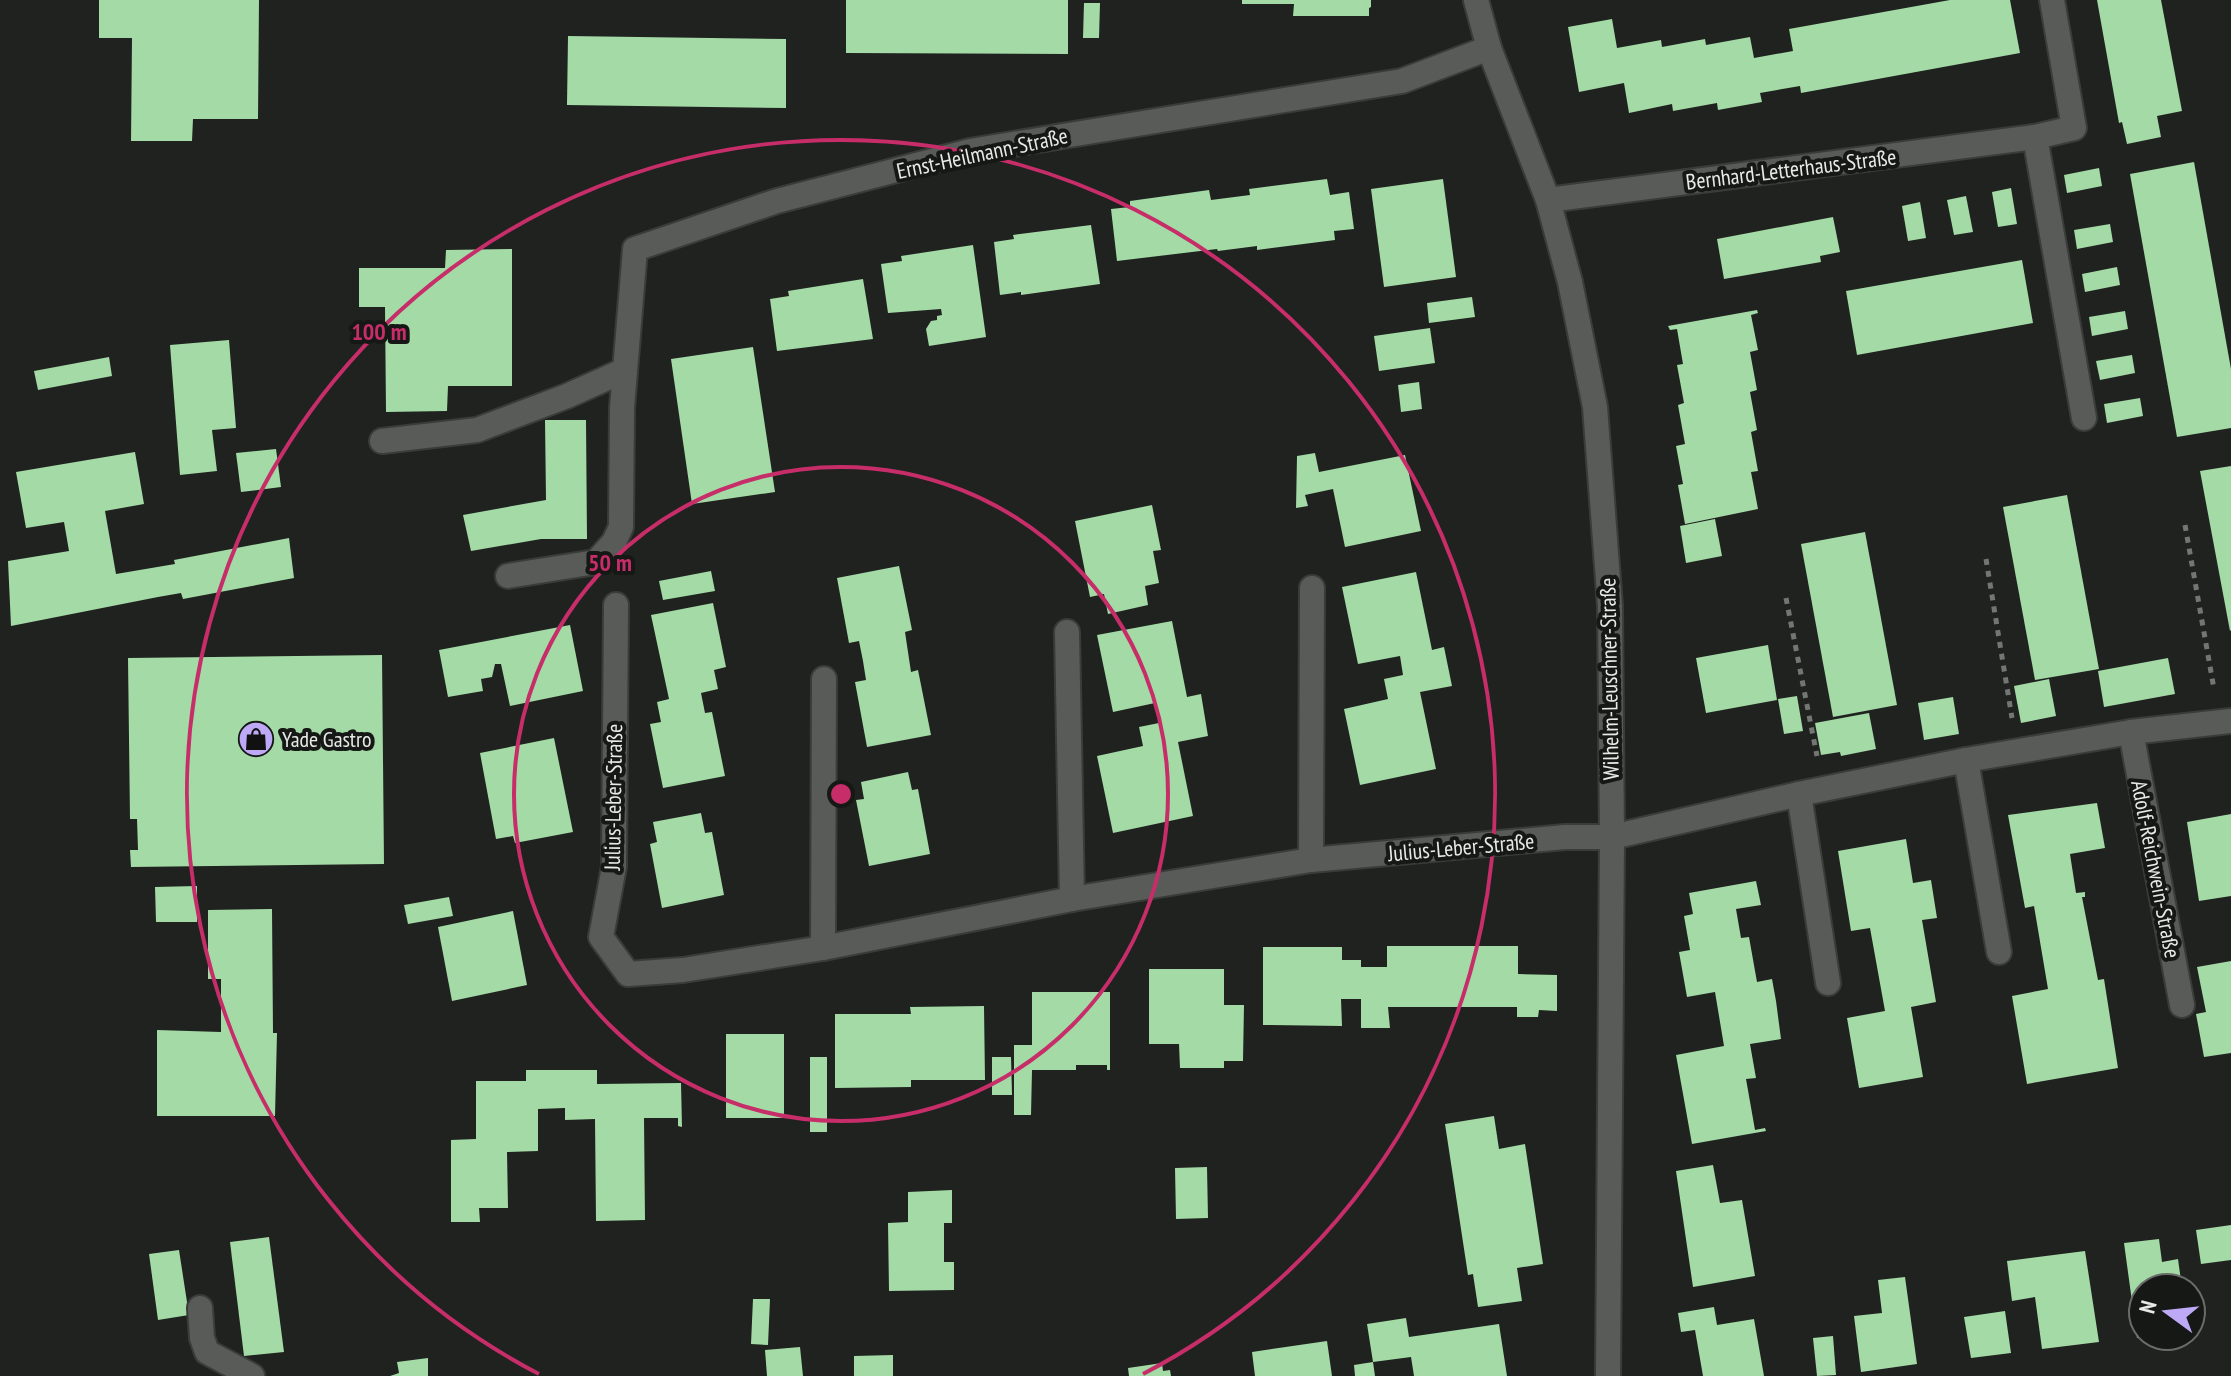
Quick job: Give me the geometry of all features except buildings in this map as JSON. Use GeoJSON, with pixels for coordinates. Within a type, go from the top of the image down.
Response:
{"type":"FeatureCollection","features":[{"type":"Feature","properties":{"kind":"street","name":"Wilhelm-Leuschner-Straße"},"geometry":{"type":"LineString","coordinates":[[1476,0],[1489,48],[1548,200],[1570,282],[1595,407],[1610,606],[1612,837],[1608,1376]]}},
{"type":"Feature","properties":{"kind":"street","name":"Bernhard-Letterhaus-Straße"},"geometry":{"type":"LineString","coordinates":[[1548,200],[2035,137],[2074,128],[2052,0]]}},
{"type":"Feature","properties":{"kind":"street","name":"Ernst-Heilmann-Straße"},"geometry":{"type":"LineString","coordinates":[[508,576],[596,562],[614,542],[621,527],[622,408],[635,249],[777,201],[970,151],[1402,81],[1489,48]]}},
{"type":"Feature","properties":{"kind":"street"},"geometry":{"type":"LineString","coordinates":[[2035,137],[2084,418]]}},
{"type":"Feature","properties":{"kind":"street"},"geometry":{"type":"LineString","coordinates":[[382,441],[477,430],[625,370]]}},
{"type":"Feature","properties":{"kind":"street"},"geometry":{"type":"LineString","coordinates":[[1311,860],[1312,588]]}},
{"type":"Feature","properties":{"kind":"street","name":"Julius-Leber-Straße"},"geometry":{"type":"LineString","coordinates":[[616,605],[614,867],[601,937],[628,974],[683,970],[823,948],[1072,899],[1311,860],[1565,837],[1612,837]]}},
{"type":"Feature","properties":{"kind":"street"},"geometry":{"type":"LineString","coordinates":[[1067,632],[1072,899]]}},
{"type":"Feature","properties":{"kind":"street"},"geometry":{"type":"LineString","coordinates":[[823,948],[824,679]]}},
{"type":"Feature","properties":{"kind":"street"},"geometry":{"type":"LineString","coordinates":[[1612,837],[1799,794],[2017,750],[2225,721]]}},
{"type":"Feature","properties":{"kind":"street","name":"Adolf-Reichwein-Straße"},"geometry":{"type":"LineString","coordinates":[[2131,732],[2182,1005]]}},
{"type":"Feature","properties":{"kind":"street"},"geometry":{"type":"LineString","coordinates":[[1966,760],[1999,952]]}},
{"type":"Feature","properties":{"kind":"street"},"geometry":{"type":"LineString","coordinates":[[1799,794],[1828,983]]}},
{"type":"Feature","properties":{"kind":"street"},"geometry":{"type":"LineString","coordinates":[[200,1308],[202,1338],[207,1352],[252,1376]]}},
{"type":"Feature","properties":{"kind":"path"},"geometry":{"type":"LineString","coordinates":[[2185,525],[2225,721]]}},
{"type":"Feature","properties":{"kind":"path"},"geometry":{"type":"LineString","coordinates":[[1986,559],[2017,750]]}},
{"type":"Feature","properties":{"kind":"path"},"geometry":{"type":"LineString","coordinates":[[1786,598],[1823,789]]}},
{"type":"Feature","properties":{"kind":"place","name":"Yade Gastro"},"geometry":{"type":"Point","coordinates":[256,739]}}]}
